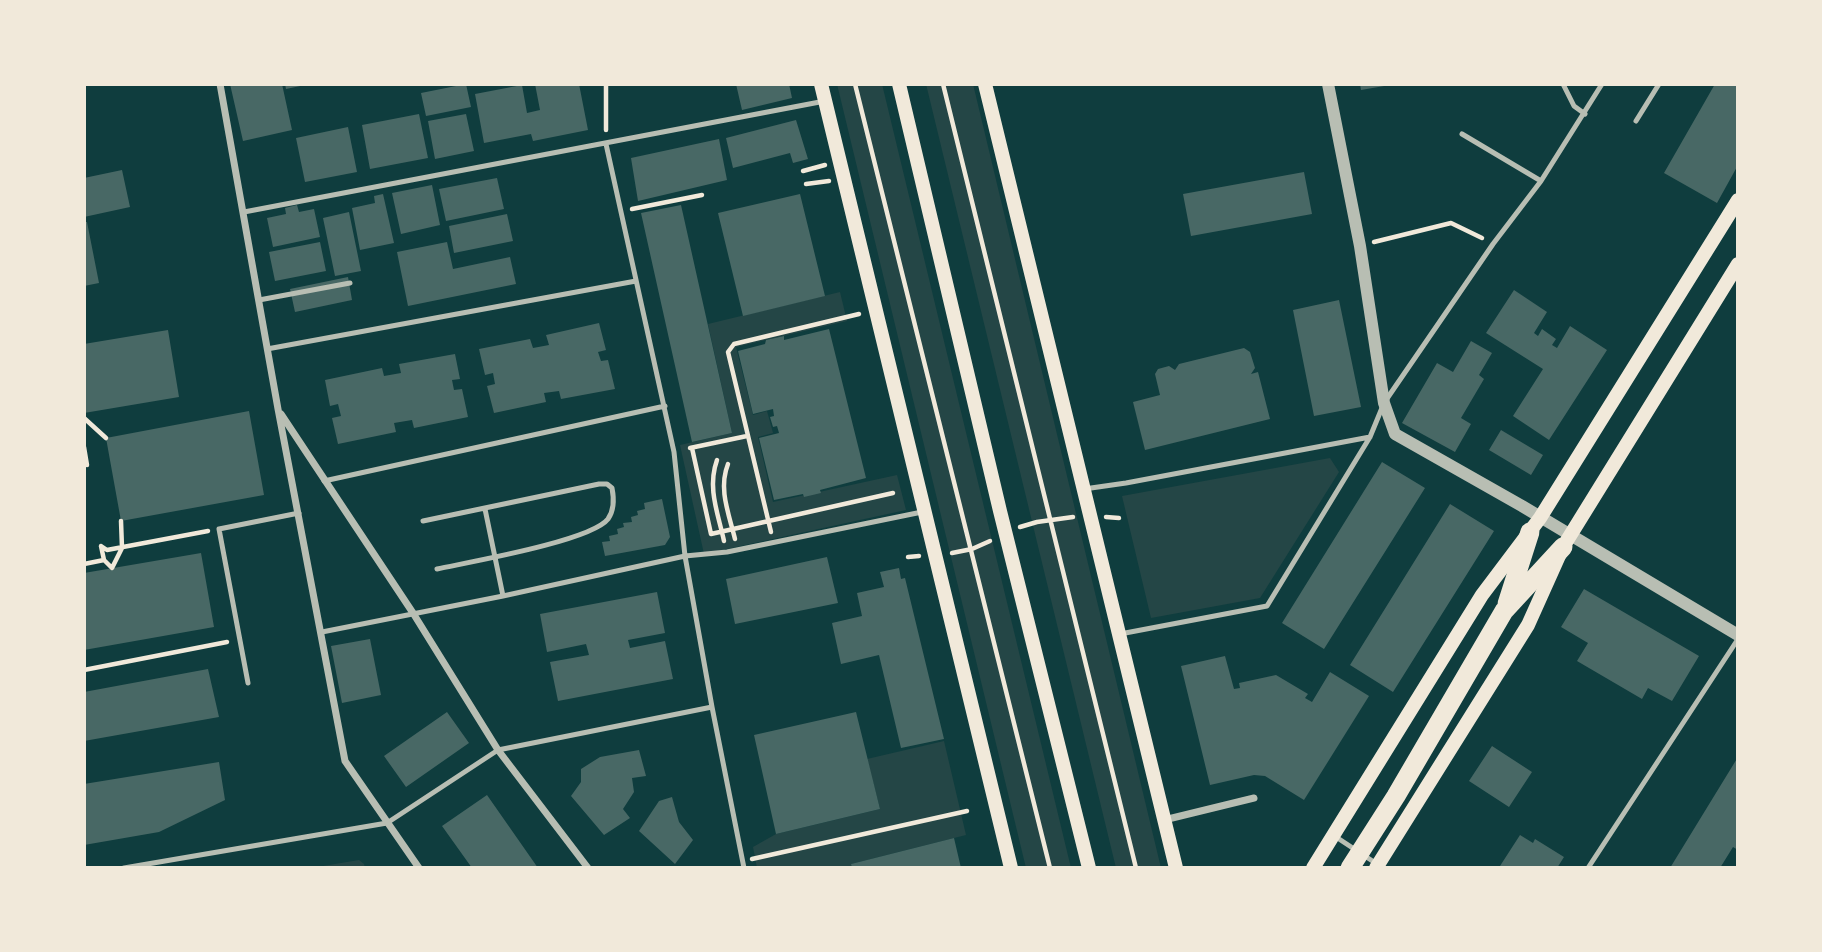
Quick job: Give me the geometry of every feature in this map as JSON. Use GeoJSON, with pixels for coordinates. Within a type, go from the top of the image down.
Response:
{"type":"FeatureCollection","features":[{"type":"Feature","properties":{"kind":"highway"},"geometry":{"type":"LineString","coordinates":[[1350,868],[1396,796],[1504,611],[1535,525]]}},
{"type":"Feature","properties":{"kind":"highway"},"geometry":{"type":"LineString","coordinates":[[1504,611],[1567,542]]}},
{"type":"Feature","properties":{"kind":"main road"},"geometry":{"type":"LineString","coordinates":[[821,84],[1011,868]]}},
{"type":"Feature","properties":{"kind":"main road"},"geometry":{"type":"LineString","coordinates":[[899,84],[1000,511],[1089,868]]}},
{"type":"Feature","properties":{"kind":"main road"},"geometry":{"type":"LineString","coordinates":[[985,84],[1176,868]]}},
{"type":"Feature","properties":{"kind":"main road"},"geometry":{"type":"LineString","coordinates":[[1313,868],[1482,595],[1535,525],[1738,200]]}},
{"type":"Feature","properties":{"kind":"main road"},"geometry":{"type":"LineString","coordinates":[[1377,866],[1528,625],[1567,542],[1738,264]]}},
{"type":"Feature","properties":{"kind":"street"},"geometry":{"type":"LineString","coordinates":[[220,84],[345,761],[419,868]]}},
{"type":"Feature","properties":{"kind":"street"},"geometry":{"type":"LineString","coordinates":[[1328,84],[1360,246],[1384,403],[1395,435],[1535,525],[1738,637]]}},
{"type":"Feature","properties":{"kind":"street"},"geometry":{"type":"LineString","coordinates":[[278,409],[413,613],[498,750],[588,868]]}},
{"type":"Feature","properties":{"kind":"street"},"geometry":{"type":"LineString","coordinates":[[1164,820],[1254,798]]}},
{"type":"Feature","properties":{"kind":"lane"},"geometry":{"type":"LineString","coordinates":[[1563,84],[1574,106],[1585,114]]}},
{"type":"Feature","properties":{"kind":"lane"},"geometry":{"type":"LineString","coordinates":[[1119,635],[1267,606],[1370,437],[1384,403],[1493,244],[1541,181],[1602,84]]}},
{"type":"Feature","properties":{"kind":"lane"},"geometry":{"type":"LineString","coordinates":[[1636,121],[1659,84]]}},
{"type":"Feature","properties":{"kind":"lane"},"geometry":{"type":"LineString","coordinates":[[244,212],[825,102]]}},
{"type":"Feature","properties":{"kind":"lane"},"geometry":{"type":"LineString","coordinates":[[1462,134],[1541,181]]}},
{"type":"Feature","properties":{"kind":"lane"},"geometry":{"type":"LineString","coordinates":[[606,144],[674,452],[685,556],[743,865]]}},
{"type":"Feature","properties":{"kind":"lane"},"geometry":{"type":"LineString","coordinates":[[267,349],[636,281]]}},
{"type":"Feature","properties":{"kind":"lane"},"geometry":{"type":"LineString","coordinates":[[259,300],[350,283]]}},
{"type":"Feature","properties":{"kind":"lane"},"geometry":{"type":"LineString","coordinates":[[324,481],[665,407]]}},
{"type":"Feature","properties":{"kind":"lane"},"geometry":{"type":"LineString","coordinates":[[1083,489],[1126,484],[1370,437]]}},
{"type":"Feature","properties":{"kind":"lane"},"geometry":{"type":"LineString","coordinates":[[423,521],[599,484],[607,484],[613,491],[614,505],[607,520],[578,536],[438,569]]}},
{"type":"Feature","properties":{"kind":"lane"},"geometry":{"type":"LineString","coordinates":[[485,509],[503,596]]}},
{"type":"Feature","properties":{"kind":"lane"},"geometry":{"type":"LineString","coordinates":[[322,632],[685,556],[738,550],[924,511]]}},
{"type":"Feature","properties":{"kind":"lane"},"geometry":{"type":"LineString","coordinates":[[248,683],[219,529],[299,513]]}},
{"type":"Feature","properties":{"kind":"lane"},"geometry":{"type":"LineString","coordinates":[[1588,868],[1738,637]]}},
{"type":"Feature","properties":{"kind":"lane"},"geometry":{"type":"LineString","coordinates":[[124,868],[387,823],[498,750],[712,707]]}},
{"type":"Feature","properties":{"kind":"lane"},"geometry":{"type":"LineString","coordinates":[[1333,835],[1377,866]]}},
{"type":"Feature","properties":{"kind":"path"},"geometry":{"type":"LineString","coordinates":[[606,84],[606,144]]}},
{"type":"Feature","properties":{"kind":"path"},"geometry":{"type":"LineString","coordinates":[[855,84],[1050,868]]}},
{"type":"Feature","properties":{"kind":"path"},"geometry":{"type":"LineString","coordinates":[[943,84],[1136,868]]}},
{"type":"Feature","properties":{"kind":"path"},"geometry":{"type":"LineString","coordinates":[[620,211],[702,195]]}},
{"type":"Feature","properties":{"kind":"path"},"geometry":{"type":"LineString","coordinates":[[1360,246],[1451,223],[1493,244]]}},
{"type":"Feature","properties":{"kind":"path"},"geometry":{"type":"LineString","coordinates":[[773,543],[728,352],[733,344],[875,310]]}},
{"type":"Feature","properties":{"kind":"path"},"geometry":{"type":"LineString","coordinates":[[84,418],[106,438]]}},
{"type":"Feature","properties":{"kind":"path"},"geometry":{"type":"LineString","coordinates":[[674,452],[747,436]]}},
{"type":"Feature","properties":{"kind":"path"},"geometry":{"type":"LineString","coordinates":[[84,447],[87,465]]}},
{"type":"Feature","properties":{"kind":"path"},"geometry":{"type":"LineString","coordinates":[[692,448],[711,534],[893,493]]}},
{"type":"Feature","properties":{"kind":"path"},"geometry":{"type":"LineString","coordinates":[[717,460],[711,488],[727,552]]}},
{"type":"Feature","properties":{"kind":"path"},"geometry":{"type":"LineString","coordinates":[[728,464],[722,478],[723,488],[738,550]]}},
{"type":"Feature","properties":{"kind":"path"},"geometry":{"type":"LineString","coordinates":[[1037,522],[1071,517]]}},
{"type":"Feature","properties":{"kind":"path"},"geometry":{"type":"LineString","coordinates":[[121,522],[122,548],[113,568],[104,560],[101,546],[107,550],[122,548],[219,529]]}},
{"type":"Feature","properties":{"kind":"path"},"geometry":{"type":"LineString","coordinates":[[957,553],[972,550],[988,542]]}},
{"type":"Feature","properties":{"kind":"path"},"geometry":{"type":"LineString","coordinates":[[84,564],[104,560]]}},
{"type":"Feature","properties":{"kind":"path"},"geometry":{"type":"LineString","coordinates":[[84,670],[240,640]]}},
{"type":"Feature","properties":{"kind":"path"},"geometry":{"type":"LineString","coordinates":[[743,865],[967,811]]}},
{"type":"Feature","properties":{"kind":"shaded area"},"geometry":{"type":"Polygon","coordinates":[[[837,84],[882,84],[1071,868],[1026,868],[837,84]]]}},
{"type":"Feature","properties":{"kind":"shaded area"},"geometry":{"type":"Polygon","coordinates":[[[926,84],[973,84],[1161,868],[1116,868],[926,84]]]}},
{"type":"Feature","properties":{"kind":"shaded area"},"geometry":{"type":"Polygon","coordinates":[[[840,292],[847,321],[736,347],[753,415],[767,411],[773,433],[758,437],[773,502],[897,475],[906,510],[704,554],[680,445],[732,433],[708,324],[840,292]]]}},
{"type":"Feature","properties":{"kind":"shaded area"},"geometry":{"type":"Polygon","coordinates":[[[1330,458],[1339,472],[1260,598],[1151,618],[1122,496],[1330,458]]]}},
{"type":"Feature","properties":{"kind":"shaded area"},"geometry":{"type":"Polygon","coordinates":[[[944,741],[966,835],[851,864],[852,868],[757,868],[753,847],[776,834],[880,809],[867,759],[944,741]]]}},
{"type":"Feature","properties":{"kind":"shaded area"},"geometry":{"type":"Polygon","coordinates":[[[359,860],[365,868],[311,868],[359,860]]]}},
{"type":"Feature","properties":{"kind":"building"},"geometry":{"type":"Polygon","coordinates":[[[230,84],[282,84],[292,130],[243,141],[230,84]]]}},
{"type":"Feature","properties":{"kind":"building"},"geometry":{"type":"Polygon","coordinates":[[[285,84],[305,84],[305,85],[286,89],[285,84]]]}},
{"type":"Feature","properties":{"kind":"building"},"geometry":{"type":"Polygon","coordinates":[[[466,84],[471,107],[426,116],[421,93],[466,84]]]}},
{"type":"Feature","properties":{"kind":"building"},"geometry":{"type":"Polygon","coordinates":[[[535,84],[579,84],[588,130],[533,141],[531,134],[484,143],[475,94],[522,85],[527,113],[540,110],[535,84]]]}},
{"type":"Feature","properties":{"kind":"building"},"geometry":{"type":"Polygon","coordinates":[[[736,84],[789,84],[792,98],[742,110],[736,84]]]}},
{"type":"Feature","properties":{"kind":"building"},"geometry":{"type":"Polygon","coordinates":[[[1360,84],[1390,84],[1390,85],[1361,90],[1360,84]]]}},
{"type":"Feature","properties":{"kind":"building"},"geometry":{"type":"Polygon","coordinates":[[[1715,84],[1738,84],[1738,165],[1717,203],[1664,173],[1715,84]]]}},
{"type":"Feature","properties":{"kind":"building"},"geometry":{"type":"Polygon","coordinates":[[[419,114],[428,158],[370,169],[362,125],[419,114]]]}},
{"type":"Feature","properties":{"kind":"building"},"geometry":{"type":"Polygon","coordinates":[[[466,114],[474,151],[435,159],[428,121],[466,114]]]}},
{"type":"Feature","properties":{"kind":"building"},"geometry":{"type":"Polygon","coordinates":[[[796,120],[808,159],[793,163],[790,153],[733,168],[726,138],[796,120]]]}},
{"type":"Feature","properties":{"kind":"building"},"geometry":{"type":"Polygon","coordinates":[[[348,127],[357,172],[305,182],[296,138],[348,127]]]}},
{"type":"Feature","properties":{"kind":"building"},"geometry":{"type":"Polygon","coordinates":[[[719,139],[727,180],[638,201],[631,158],[719,139]]]}},
{"type":"Feature","properties":{"kind":"building"},"geometry":{"type":"Polygon","coordinates":[[[122,170],[130,207],[84,217],[84,178],[122,170]]]}},
{"type":"Feature","properties":{"kind":"building"},"geometry":{"type":"Polygon","coordinates":[[[1304,172],[1312,214],[1191,236],[1183,194],[1304,172]]]}},
{"type":"Feature","properties":{"kind":"building"},"geometry":{"type":"Polygon","coordinates":[[[497,178],[504,209],[446,221],[439,189],[497,178]]]}},
{"type":"Feature","properties":{"kind":"building"},"geometry":{"type":"Polygon","coordinates":[[[432,185],[440,225],[401,234],[392,193],[432,185]]]}},
{"type":"Feature","properties":{"kind":"building"},"geometry":{"type":"Polygon","coordinates":[[[383,194],[394,243],[360,250],[352,208],[375,203],[374,196],[383,194]]]}},
{"type":"Feature","properties":{"kind":"building"},"geometry":{"type":"Polygon","coordinates":[[[800,194],[825,296],[743,316],[718,213],[800,194]]]}},
{"type":"Feature","properties":{"kind":"building"},"geometry":{"type":"Polygon","coordinates":[[[297,205],[299,212],[314,209],[320,237],[273,247],[267,218],[286,214],[285,208],[297,205]]]}},
{"type":"Feature","properties":{"kind":"building"},"geometry":{"type":"Polygon","coordinates":[[[681,205],[732,433],[692,442],[641,213],[681,205]]]}},
{"type":"Feature","properties":{"kind":"building"},"geometry":{"type":"Polygon","coordinates":[[[349,212],[361,271],[335,276],[323,218],[349,212]]]}},
{"type":"Feature","properties":{"kind":"building"},"geometry":{"type":"Polygon","coordinates":[[[507,214],[513,241],[454,253],[449,226],[507,214]]]}},
{"type":"Feature","properties":{"kind":"building"},"geometry":{"type":"Polygon","coordinates":[[[84,222],[87,222],[99,283],[84,286],[84,222]]]}},
{"type":"Feature","properties":{"kind":"building"},"geometry":{"type":"Polygon","coordinates":[[[320,242],[326,271],[275,281],[269,252],[320,242]]]}},
{"type":"Feature","properties":{"kind":"building"},"geometry":{"type":"Polygon","coordinates":[[[447,242],[453,269],[510,257],[516,284],[408,306],[397,252],[447,242]]]}},
{"type":"Feature","properties":{"kind":"building"},"geometry":{"type":"Polygon","coordinates":[[[348,277],[352,300],[295,312],[290,289],[348,277]]]}},
{"type":"Feature","properties":{"kind":"building"},"geometry":{"type":"Polygon","coordinates":[[[1514,290],[1547,312],[1534,333],[1538,336],[1542,329],[1556,339],[1552,345],[1557,348],[1570,326],[1607,350],[1549,440],[1513,416],[1543,369],[1486,333],[1514,290]]]}},
{"type":"Feature","properties":{"kind":"building"},"geometry":{"type":"Polygon","coordinates":[[[1339,300],[1361,407],[1314,416],[1293,310],[1339,300]]]}},
{"type":"Feature","properties":{"kind":"building"},"geometry":{"type":"Polygon","coordinates":[[[599,323],[606,350],[598,352],[601,361],[608,360],[615,389],[561,399],[559,391],[544,393],[546,402],[494,413],[487,386],[495,384],[493,373],[485,375],[479,349],[530,339],[533,348],[549,345],[546,335],[599,323]]]}},
{"type":"Feature","properties":{"kind":"building"},"geometry":{"type":"Polygon","coordinates":[[[829,329],[866,478],[820,490],[821,493],[774,500],[759,438],[779,433],[777,426],[773,427],[770,417],[774,416],[773,409],[753,414],[738,351],[765,344],[766,340],[784,336],[784,340],[829,329]]]}},
{"type":"Feature","properties":{"kind":"building"},"geometry":{"type":"Polygon","coordinates":[[[168,330],[179,397],[84,413],[84,344],[168,330]]]}},
{"type":"Feature","properties":{"kind":"building"},"geometry":{"type":"Polygon","coordinates":[[[1471,341],[1492,353],[1479,375],[1484,379],[1461,418],[1471,424],[1455,452],[1402,423],[1437,363],[1453,372],[1471,341]]]}},
{"type":"Feature","properties":{"kind":"building"},"geometry":{"type":"Polygon","coordinates":[[[1244,348],[1250,352],[1255,368],[1251,374],[1258,372],[1270,419],[1145,450],[1133,402],[1160,395],[1155,374],[1158,369],[1169,366],[1175,370],[1179,364],[1244,348]]]}},
{"type":"Feature","properties":{"kind":"building"},"geometry":{"type":"Polygon","coordinates":[[[455,354],[460,379],[452,380],[454,390],[462,389],[468,417],[414,428],[412,420],[394,423],[396,432],[338,444],[332,418],[341,416],[338,404],[330,406],[325,380],[382,368],[384,376],[401,373],[399,364],[455,354]]]}},
{"type":"Feature","properties":{"kind":"building"},"geometry":{"type":"Polygon","coordinates":[[[249,411],[264,495],[121,521],[106,438],[249,411]]]}},
{"type":"Feature","properties":{"kind":"building"},"geometry":{"type":"Polygon","coordinates":[[[1501,430],[1543,455],[1531,475],[1489,450],[1501,430]]]}},
{"type":"Feature","properties":{"kind":"building"},"geometry":{"type":"Polygon","coordinates":[[[1382,462],[1425,488],[1324,649],[1282,623],[1382,462]]]}},
{"type":"Feature","properties":{"kind":"building"},"geometry":{"type":"Polygon","coordinates":[[[662,499],[670,537],[665,545],[605,556],[602,542],[610,541],[609,536],[618,534],[617,529],[624,527],[623,523],[632,522],[631,517],[638,515],[637,511],[645,509],[644,503],[662,499]]]}},
{"type":"Feature","properties":{"kind":"building"},"geometry":{"type":"Polygon","coordinates":[[[1450,504],[1494,531],[1393,692],[1350,665],[1450,504]]]}},
{"type":"Feature","properties":{"kind":"building"},"geometry":{"type":"Polygon","coordinates":[[[201,553],[214,627],[84,650],[84,573],[201,553]]]}},
{"type":"Feature","properties":{"kind":"building"},"geometry":{"type":"Polygon","coordinates":[[[827,557],[838,603],[735,624],[726,579],[827,557]]]}},
{"type":"Feature","properties":{"kind":"building"},"geometry":{"type":"Polygon","coordinates":[[[899,568],[901,579],[905,578],[944,739],[901,748],[879,655],[841,664],[832,623],[862,616],[857,593],[884,587],[880,572],[899,568]]]}},
{"type":"Feature","properties":{"kind":"building"},"geometry":{"type":"Polygon","coordinates":[[[1584,589],[1699,656],[1672,701],[1648,688],[1642,699],[1577,661],[1588,643],[1561,627],[1584,589]]]}},
{"type":"Feature","properties":{"kind":"building"},"geometry":{"type":"Polygon","coordinates":[[[657,592],[665,633],[628,640],[630,648],[665,641],[673,679],[558,701],[550,662],[589,655],[586,644],[547,652],[540,614],[657,592]]]}},
{"type":"Feature","properties":{"kind":"building"},"geometry":{"type":"Polygon","coordinates":[[[370,639],[381,695],[342,703],[331,646],[370,639]]]}},
{"type":"Feature","properties":{"kind":"building"},"geometry":{"type":"Polygon","coordinates":[[[1225,656],[1234,689],[1240,688],[1239,683],[1276,675],[1308,694],[1305,698],[1312,702],[1330,672],[1369,696],[1304,800],[1265,776],[1254,775],[1210,785],[1181,666],[1225,656]]]}},
{"type":"Feature","properties":{"kind":"building"},"geometry":{"type":"Polygon","coordinates":[[[208,669],[219,717],[84,741],[84,692],[208,669]]]}},
{"type":"Feature","properties":{"kind":"building"},"geometry":{"type":"Polygon","coordinates":[[[447,712],[469,743],[406,787],[384,756],[447,712]]]}},
{"type":"Feature","properties":{"kind":"building"},"geometry":{"type":"Polygon","coordinates":[[[856,712],[880,809],[776,834],[754,735],[856,712]]]}},
{"type":"Feature","properties":{"kind":"building"},"geometry":{"type":"Polygon","coordinates":[[[1492,746],[1532,772],[1509,807],[1469,781],[1492,746]]]}},
{"type":"Feature","properties":{"kind":"building"},"geometry":{"type":"Polygon","coordinates":[[[639,750],[646,776],[632,778],[634,792],[623,809],[630,818],[604,835],[571,796],[581,782],[581,769],[600,757],[639,750]]]}},
{"type":"Feature","properties":{"kind":"building"},"geometry":{"type":"Polygon","coordinates":[[[1738,757],[1738,850],[1733,847],[1720,868],[1670,868],[1738,757]]]}},
{"type":"Feature","properties":{"kind":"building"},"geometry":{"type":"Polygon","coordinates":[[[219,762],[225,800],[159,832],[84,845],[84,784],[219,762]]]}},
{"type":"Feature","properties":{"kind":"building"},"geometry":{"type":"Polygon","coordinates":[[[487,795],[538,868],[472,868],[442,826],[487,795]]]}},
{"type":"Feature","properties":{"kind":"building"},"geometry":{"type":"Polygon","coordinates":[[[672,797],[679,822],[693,840],[675,864],[639,831],[659,801],[672,797]]]}},
{"type":"Feature","properties":{"kind":"building"},"geometry":{"type":"Polygon","coordinates":[[[1520,835],[1533,843],[1535,839],[1564,857],[1557,868],[1500,866],[1520,835]]]}},
{"type":"Feature","properties":{"kind":"building"},"geometry":{"type":"Polygon","coordinates":[[[954,838],[961,868],[852,868],[851,864],[954,838]]]}}]}
